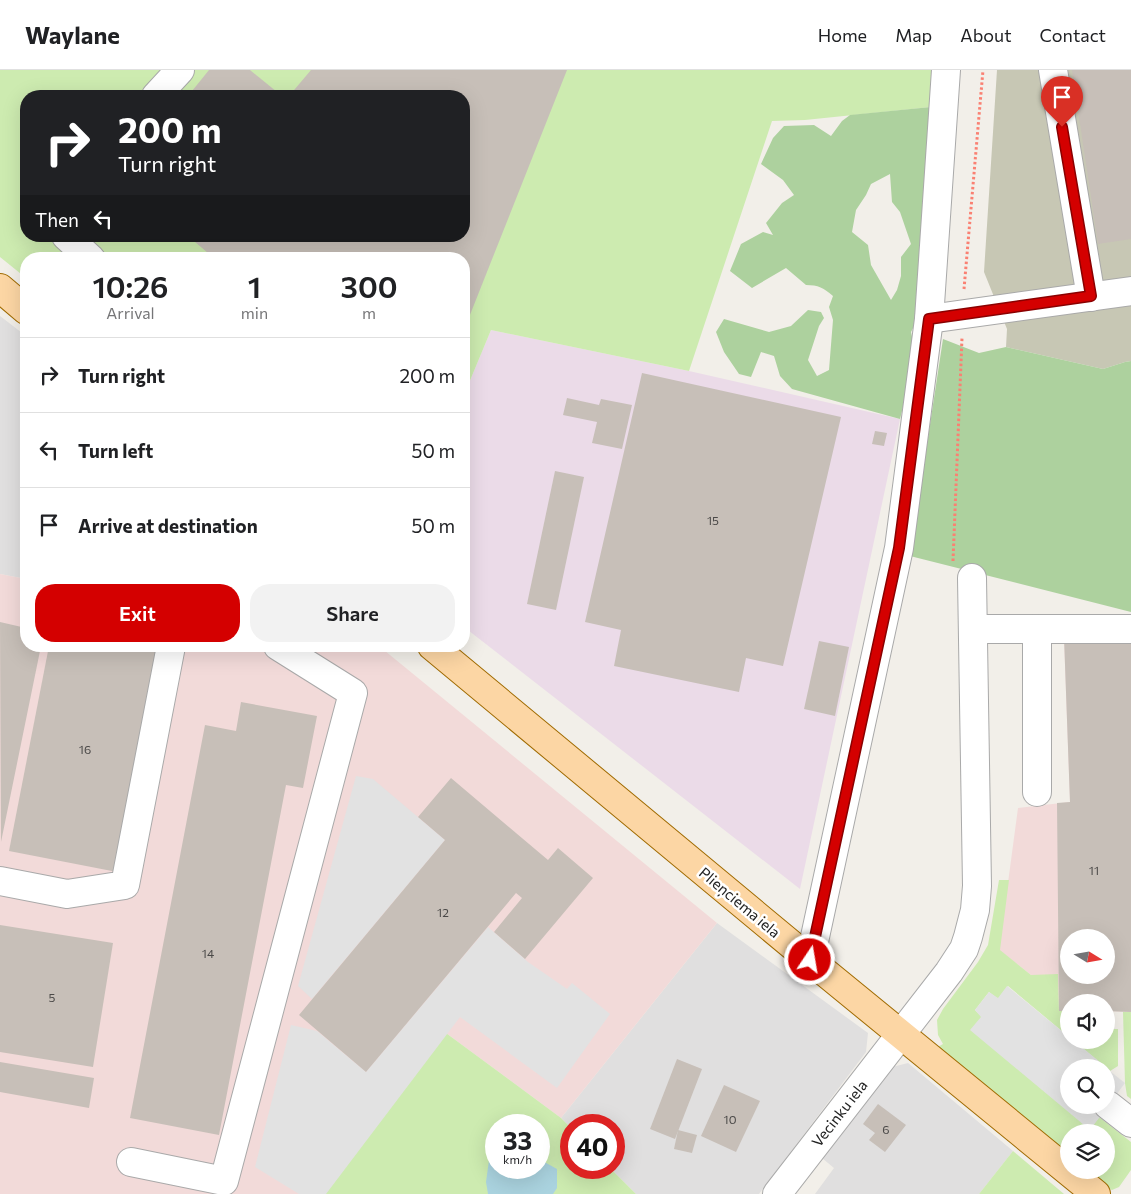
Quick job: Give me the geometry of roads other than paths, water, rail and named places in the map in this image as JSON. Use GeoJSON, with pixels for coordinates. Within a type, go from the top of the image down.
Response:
{"type":"FeatureCollection","features":[{"type":"Feature","properties":{"kind":"main road"},"geometry":{"type":"LineString","coordinates":[[0,288],[20,305]]}},
{"type":"Feature","properties":{"kind":"main road","name":"Plieņciema iela"},"geometry":{"type":"LineString","coordinates":[[439,652],[810,960],[1096,1194]]}},
{"type":"Feature","properties":{"kind":"street"},"geometry":{"type":"LineString","coordinates":[[162,90],[180,70]]}},
{"type":"Feature","properties":{"kind":"street"},"geometry":{"type":"LineString","coordinates":[[810,960],[899,548],[929,319],[946,70]]}},
{"type":"Feature","properties":{"kind":"street"},"geometry":{"type":"LineString","coordinates":[[1053,70],[1091,296]]}},
{"type":"Feature","properties":{"kind":"street"},"geometry":{"type":"LineString","coordinates":[[73,242],[83,252]]}},
{"type":"Feature","properties":{"kind":"street"},"geometry":{"type":"LineString","coordinates":[[929,319],[1131,291]]}},
{"type":"Feature","properties":{"kind":"street","name":"Vecinku iela"},"geometry":{"type":"LineString","coordinates":[[777,1194],[957,961],[968,937],[975,910],[978,856],[972,578]]}},
{"type":"Feature","properties":{"kind":"street"},"geometry":{"type":"LineString","coordinates":[[973,629],[1131,629]]}},
{"type":"Feature","properties":{"kind":"street"},"geometry":{"type":"LineString","coordinates":[[1037,629],[1037,792]]}},
{"type":"Feature","properties":{"kind":"street"},"geometry":{"type":"LineString","coordinates":[[0,881],[67,894],[125,885],[170,652]]}},
{"type":"Feature","properties":{"kind":"street"},"geometry":{"type":"LineString","coordinates":[[131,1162],[224,1181],[353,693],[288,652]]}},
{"type":"Feature","properties":{"kind":"street"},"geometry":{"type":"LineString","coordinates":[[1115,1110],[1131,1123]]}},
{"type":"Feature","properties":{"kind":"water"},"geometry":{"type":"Polygon","coordinates":[[[550,1165],[557,1169],[557,1188],[553,1194],[488,1194],[486,1179],[550,1179],[550,1165]]]}}]}
